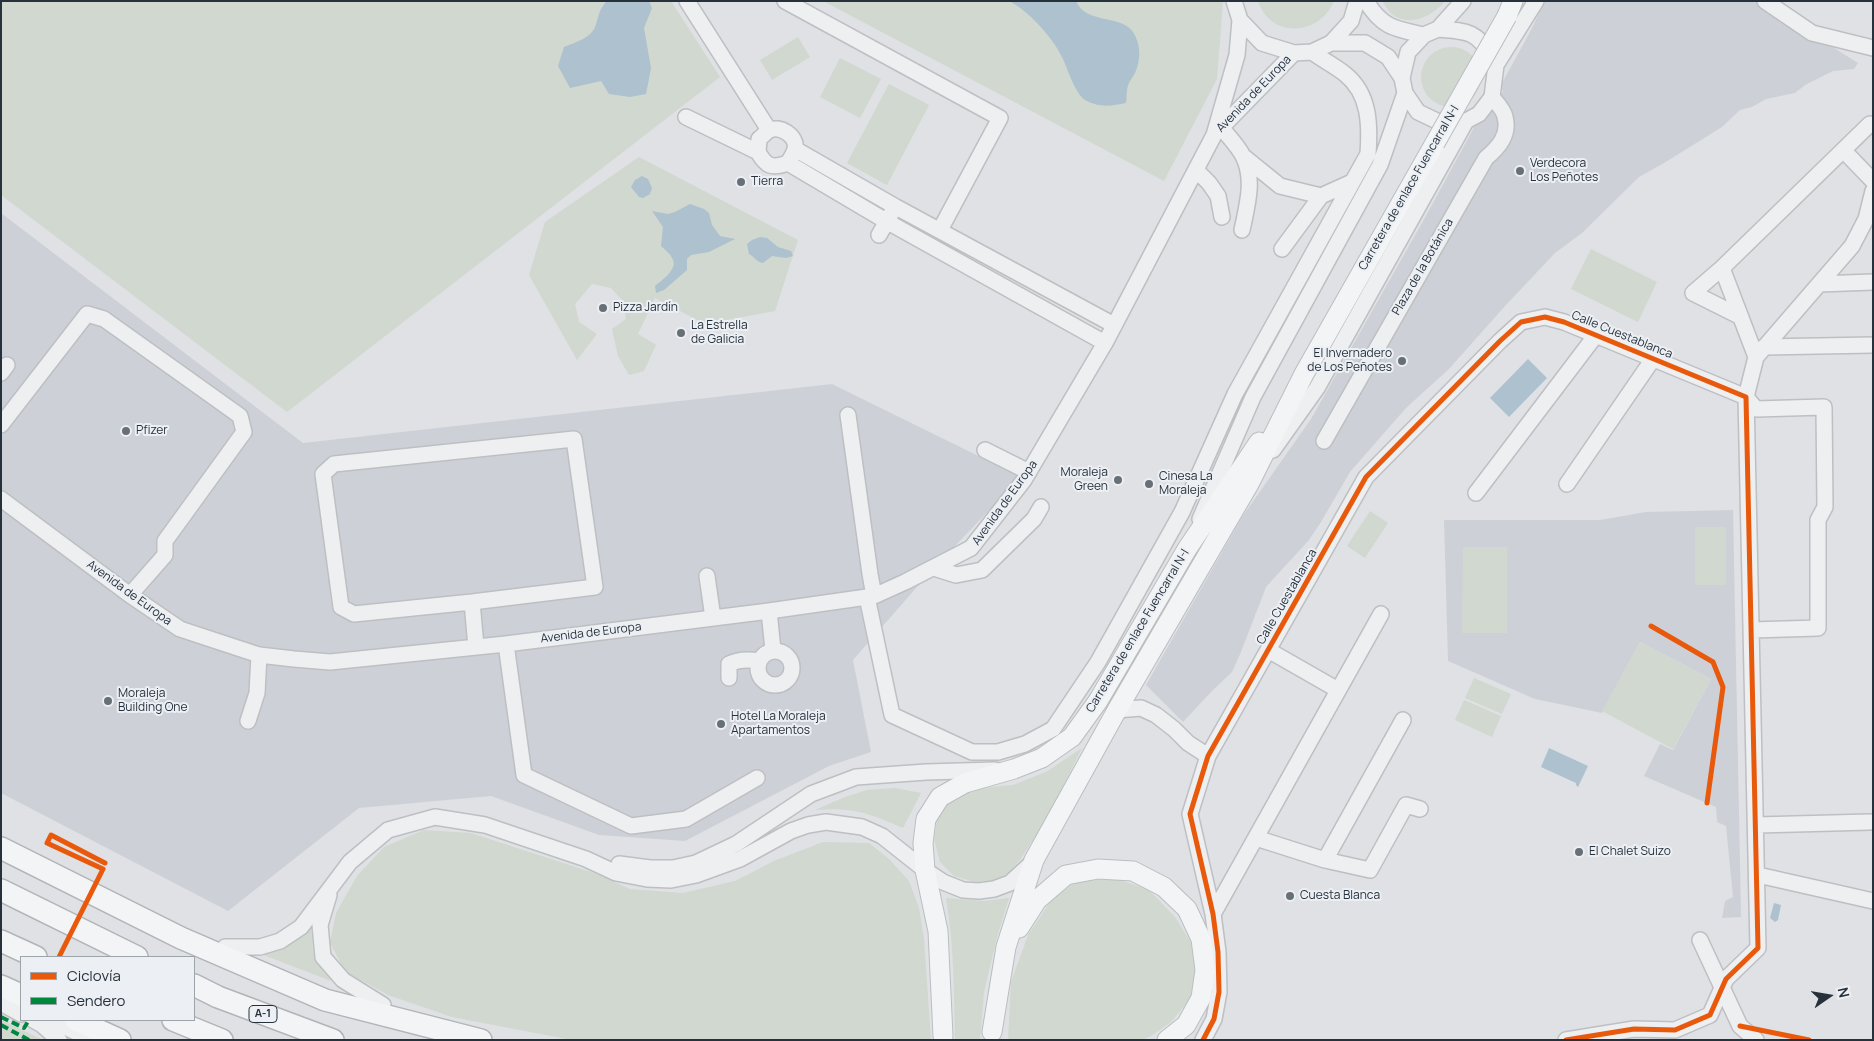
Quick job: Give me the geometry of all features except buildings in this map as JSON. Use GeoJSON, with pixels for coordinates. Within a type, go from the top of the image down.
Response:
{"type":"FeatureCollection","features":[{"type":"Feature","properties":{"kind":"highway"},"geometry":{"type":"LineString","coordinates":[[1,848],[181,938],[325,1000],[475,1039]]}},
{"type":"Feature","properties":{"kind":"highway"},"geometry":{"type":"LineString","coordinates":[[1,890],[135,956]]}},
{"type":"Feature","properties":{"kind":"highway"},"geometry":{"type":"LineString","coordinates":[[181,938],[225,947],[329,989],[383,1005],[475,1039]]}},
{"type":"Feature","properties":{"kind":"highway"},"geometry":{"type":"LineString","coordinates":[[1,941],[34,956]]}},
{"type":"Feature","properties":{"kind":"highway"},"geometry":{"type":"LineString","coordinates":[[1,986],[20,995]]}},
{"type":"Feature","properties":{"kind":"highway","name":"A-1"},"geometry":{"type":"LineString","coordinates":[[195,986],[218,997],[333,1040]]}},
{"type":"Feature","properties":{"kind":"highway"},"geometry":{"type":"LineString","coordinates":[[78,1021],[120,1040]]}},
{"type":"Feature","properties":{"kind":"highway"},"geometry":{"type":"LineString","coordinates":[[176,1021],[222,1040]]}},
{"type":"Feature","properties":{"kind":"main road","name":"Carretera de enlace Fuencarral N-I"},"geometry":{"type":"LineString","coordinates":[[992,1032],[1006,948],[1034,860],[1117,710],[1249,484],[1304,374],[1510,8]]}},
{"type":"Feature","properties":{"kind":"main road","name":"Carretera de enlace Fuencarral N-I"},"geometry":{"type":"LineString","coordinates":[[943,1036],[938,931],[925,870],[922,843],[926,819],[940,797],[965,783],[1014,769],[1042,758],[1072,737],[1098,701],[1187,549],[1304,374]]}},
{"type":"Feature","properties":{"kind":"main road","name":"Carretera de enlace Fuencarral N-I"},"geometry":{"type":"LineString","coordinates":[[1006,948],[1037,900],[1066,875],[1098,868],[1133,870],[1164,887],[1187,909],[1200,940],[1205,970],[1201,998],[1186,1025],[1167,1040]]}},
{"type":"Feature","properties":{"kind":"street"},"geometry":{"type":"LineString","coordinates":[[687,1],[769,130]]}},
{"type":"Feature","properties":{"kind":"street"},"geometry":{"type":"LineString","coordinates":[[785,1],[1000,118],[940,230]]}},
{"type":"Feature","properties":{"kind":"street"},"geometry":{"type":"LineString","coordinates":[[1234,1],[1240,20],[1262,43],[1294,53],[1312,52],[1331,43],[1351,21],[1356,1]]}},
{"type":"Feature","properties":{"kind":"street"},"geometry":{"type":"LineString","coordinates":[[1366,1],[1381,21],[1399,30],[1424,35]]}},
{"type":"Feature","properties":{"kind":"street"},"geometry":{"type":"LineString","coordinates":[[1402,78],[1408,52],[1424,35],[1438,29],[1463,1]]}},
{"type":"Feature","properties":{"kind":"street"},"geometry":{"type":"LineString","coordinates":[[1331,43],[1365,43],[1388,57],[1402,78],[1405,93],[1418,112],[1441,123],[1466,121],[1479,114],[1492,96],[1496,65],[1536,1]]}},
{"type":"Feature","properties":{"kind":"street"},"geometry":{"type":"LineString","coordinates":[[1765,1],[1812,33],[1873,48]]}},
{"type":"Feature","properties":{"kind":"street","name":"Avenida de Europa"},"geometry":{"type":"LineString","coordinates":[[1218,131],[1237,55],[1240,20]]}},
{"type":"Feature","properties":{"kind":"street"},"geometry":{"type":"LineString","coordinates":[[1438,29],[1465,31],[1484,43],[1496,65]]}},
{"type":"Feature","properties":{"kind":"street"},"geometry":{"type":"LineString","coordinates":[[848,415],[870,574],[871,597],[892,715],[972,752],[998,752],[1025,744],[1053,729],[1098,662],[1182,512],[1234,394],[1368,154],[1370,133],[1368,108],[1357,88],[1346,75],[1312,52]]}},
{"type":"Feature","properties":{"kind":"street","name":"Avenida de Europa"},"geometry":{"type":"LineString","coordinates":[[1,499],[130,596],[180,629],[259,654],[330,662],[506,644],[871,597],[934,568],[971,548],[1029,472],[1105,343],[1218,131],[1294,53]]}},
{"type":"Feature","properties":{"kind":"street"},"geometry":{"type":"LineString","coordinates":[[1187,549],[1253,397],[1380,165],[1405,93]]}},
{"type":"Feature","properties":{"kind":"street","name":"Plaza de la Botánica"},"geometry":{"type":"LineString","coordinates":[[1324,441],[1486,158],[1499,147],[1506,130],[1505,116],[1492,96]]}},
{"type":"Feature","properties":{"kind":"street"},"geometry":{"type":"LineString","coordinates":[[686,117],[758,152]]}},
{"type":"Feature","properties":{"kind":"street"},"geometry":{"type":"LineString","coordinates":[[1249,484],[1317,388],[1466,121]]}},
{"type":"Feature","properties":{"kind":"street"},"geometry":{"type":"LineString","coordinates":[[1740,317],[1693,293],[1722,268],[1870,124]]}},
{"type":"Feature","properties":{"kind":"street"},"geometry":{"type":"LineString","coordinates":[[788,164],[796,149],[794,139],[787,132],[778,129],[769,130],[759,139],[758,152],[764,163],[776,167],[788,164],[886,221],[973,277],[1105,343]]}},
{"type":"Feature","properties":{"kind":"street"},"geometry":{"type":"LineString","coordinates":[[1218,131],[1243,156],[1280,186],[1322,196]]}},
{"type":"Feature","properties":{"kind":"street"},"geometry":{"type":"LineString","coordinates":[[796,149],[896,207],[1114,325]]}},
{"type":"Feature","properties":{"kind":"street"},"geometry":{"type":"LineString","coordinates":[[1844,151],[1873,181]]}},
{"type":"Feature","properties":{"kind":"street"},"geometry":{"type":"LineString","coordinates":[[1242,230],[1249,197],[1248,174],[1243,156]]}},
{"type":"Feature","properties":{"kind":"street"},"geometry":{"type":"LineString","coordinates":[[1196,170],[1209,183],[1218,196],[1222,217]]}},
{"type":"Feature","properties":{"kind":"street"},"geometry":{"type":"LineString","coordinates":[[1282,249],[1322,196],[1352,182]]}},
{"type":"Feature","properties":{"kind":"street"},"geometry":{"type":"LineString","coordinates":[[1566,1040],[1634,1029],[1675,1030],[1710,1015],[1726,979],[1758,948],[1757,825],[1746,397],[1760,352],[1852,246],[1870,219],[1873,191]]}},
{"type":"Feature","properties":{"kind":"street"},"geometry":{"type":"LineString","coordinates":[[878,235],[896,207]]}},
{"type":"Feature","properties":{"kind":"street"},"geometry":{"type":"LineString","coordinates":[[973,277],[984,254]]}},
{"type":"Feature","properties":{"kind":"street"},"geometry":{"type":"LineString","coordinates":[[1722,268],[1740,317],[1760,352]]}},
{"type":"Feature","properties":{"kind":"street"},"geometry":{"type":"LineString","coordinates":[[1819,284],[1873,282]]}},
{"type":"Feature","properties":{"kind":"street"},"geometry":{"type":"LineString","coordinates":[[1,425],[87,314],[104,319],[240,416],[244,432],[165,541],[165,555],[130,596]]}},
{"type":"Feature","properties":{"kind":"street","name":"Calle Cuestablanca"},"geometry":{"type":"LineString","coordinates":[[1203,1040],[1214,1019],[1219,992],[1218,952],[1213,914],[1190,814],[1208,756],[1366,477],[1521,322],[1545,317],[1564,322],[1746,397],[1756,409],[1824,407],[1825,506],[1818,520],[1818,628],[1752,630]]}},
{"type":"Feature","properties":{"kind":"street","name":"Calle Cuestablanca"},"geometry":{"type":"LineString","coordinates":[[1476,493],[1596,335]]}},
{"type":"Feature","properties":{"kind":"street"},"geometry":{"type":"LineString","coordinates":[[1760,352],[1873,345]]}},
{"type":"Feature","properties":{"kind":"street","name":"Calle Cuestablanca"},"geometry":{"type":"LineString","coordinates":[[1567,484],[1653,359]]}},
{"type":"Feature","properties":{"kind":"street"},"geometry":{"type":"LineString","coordinates":[[574,439],[595,587],[472,602],[354,614],[341,606],[323,474],[334,464],[574,439]]}},
{"type":"Feature","properties":{"kind":"street"},"geometry":{"type":"LineString","coordinates":[[985,450],[1029,472]]}},
{"type":"Feature","properties":{"kind":"street"},"geometry":{"type":"LineString","coordinates":[[934,568],[956,575],[982,570],[1034,519],[1041,507]]}},
{"type":"Feature","properties":{"kind":"street"},"geometry":{"type":"LineString","coordinates":[[707,576],[713,618]]}},
{"type":"Feature","properties":{"kind":"street"},"geometry":{"type":"LineString","coordinates":[[472,602],[476,647]]}},
{"type":"Feature","properties":{"kind":"street"},"geometry":{"type":"LineString","coordinates":[[769,611],[773,650]]}},
{"type":"Feature","properties":{"kind":"street"},"geometry":{"type":"LineString","coordinates":[[1213,914],[1381,614]]}},
{"type":"Feature","properties":{"kind":"street"},"geometry":{"type":"LineString","coordinates":[[506,644],[524,775],[631,826],[686,819],[757,778]]}},
{"type":"Feature","properties":{"kind":"street"},"geometry":{"type":"LineString","coordinates":[[773,650],[784,652],[791,661],[792,672],[786,682],[776,686],[764,682],[758,672],[759,661],[767,652],[773,650]]}},
{"type":"Feature","properties":{"kind":"street","name":"Calle Cuestablanca"},"geometry":{"type":"LineString","coordinates":[[1268,650],[1338,690]]}},
{"type":"Feature","properties":{"kind":"street"},"geometry":{"type":"LineString","coordinates":[[248,721],[257,693],[259,654]]}},
{"type":"Feature","properties":{"kind":"street"},"geometry":{"type":"LineString","coordinates":[[729,678],[729,664],[748,659],[759,661]]}},
{"type":"Feature","properties":{"kind":"street"},"geometry":{"type":"LineString","coordinates":[[1117,710],[1141,708],[1156,715],[1188,743],[1208,756]]}},
{"type":"Feature","properties":{"kind":"street"},"geometry":{"type":"LineString","coordinates":[[1325,860],[1402,720]]}},
{"type":"Feature","properties":{"kind":"street"},"geometry":{"type":"LineString","coordinates":[[586,859],[650,868],[696,863],[736,844],[811,794],[856,777],[1014,769]]}},
{"type":"Feature","properties":{"kind":"street"},"geometry":{"type":"LineString","coordinates":[[1256,838],[1325,860],[1370,870],[1406,805],[1420,809]]}},
{"type":"Feature","properties":{"kind":"street"},"geometry":{"type":"LineString","coordinates":[[225,947],[260,947],[280,941],[301,927],[350,862],[388,830],[435,817],[485,825],[586,859],[616,873],[647,879],[671,880],[696,875],[740,859],[791,831],[808,825],[826,822],[862,827],[882,836],[925,870],[943,882],[962,890],[994,889],[1010,883],[1034,860]]}},
{"type":"Feature","properties":{"kind":"street"},"geometry":{"type":"LineString","coordinates":[[1757,825],[1870,822]]}},
{"type":"Feature","properties":{"kind":"street"},"geometry":{"type":"LineString","coordinates":[[1758,875],[1873,901]]}},
{"type":"Feature","properties":{"kind":"street"},"geometry":{"type":"LineString","coordinates":[[332,886],[320,925],[323,957],[343,980],[383,1005]]}},
{"type":"Feature","properties":{"kind":"street"},"geometry":{"type":"LineString","coordinates":[[1700,940],[1740,1026],[1756,1040]]}},
{"type":"Feature","properties":{"kind":"street"},"geometry":{"type":"LineString","coordinates":[[1,998],[20,1006]]}},
{"type":"Feature","properties":{"kind":"street"},"geometry":{"type":"LineString","coordinates":[[1,1003],[20,1013]]}},
{"type":"Feature","properties":{"kind":"street"},"geometry":{"type":"LineString","coordinates":[[35,1021],[59,1040]]}},
{"type":"Feature","properties":{"kind":"street"},"geometry":{"type":"LineString","coordinates":[[53,1021],[92,1040]]}},
{"type":"Feature","properties":{"kind":"shaded area"},"geometry":{"type":"Polygon","coordinates":[[[1,1],[671,1],[720,77],[287,412],[1,195],[1,1]]]}},
{"type":"Feature","properties":{"kind":"shaded area"},"geometry":{"type":"Polygon","coordinates":[[[823,1],[1223,1],[1217,79],[1164,181],[823,1]]]}},
{"type":"Feature","properties":{"kind":"shaded area"},"geometry":{"type":"Polygon","coordinates":[[[1258,1],[1334,1],[1327,13],[1318,21],[1307,26],[1295,28],[1284,27],[1273,22],[1264,13],[1258,1]]]}},
{"type":"Feature","properties":{"kind":"shaded area"},"geometry":{"type":"Polygon","coordinates":[[[1382,1],[1445,1],[1427,15],[1413,20],[1406,20],[1391,13],[1382,1]]]}},
{"type":"Feature","properties":{"kind":"shaded area"},"geometry":{"type":"Polygon","coordinates":[[[1545,1],[1759,1],[1858,63],[1854,69],[1833,71],[1805,85],[1795,93],[1766,99],[1752,107],[1740,110],[1722,127],[1639,177],[1582,233],[1555,253],[1449,369],[1406,408],[1350,472],[1309,540],[1266,587],[1232,672],[1183,722],[1146,685],[1242,517],[1311,419],[1478,120],[1490,114],[1503,91],[1502,83],[1545,1]]]}},
{"type":"Feature","properties":{"kind":"shaded area"},"geometry":{"type":"Polygon","coordinates":[[[798,37],[810,57],[772,80],[760,60],[798,37]]]}},
{"type":"Feature","properties":{"kind":"shaded area"},"geometry":{"type":"Polygon","coordinates":[[[1451,47],[1467,52],[1472,56],[1476,61],[1481,77],[1476,93],[1472,98],[1467,102],[1451,107],[1435,102],[1430,98],[1426,93],[1421,77],[1426,61],[1430,56],[1435,52],[1451,47]]]}},
{"type":"Feature","properties":{"kind":"shaded area"},"geometry":{"type":"Polygon","coordinates":[[[840,58],[881,79],[860,118],[820,97],[840,58]]]}},
{"type":"Feature","properties":{"kind":"shaded area"},"geometry":{"type":"Polygon","coordinates":[[[889,84],[929,105],[887,185],[847,163],[889,84]]]}},
{"type":"Feature","properties":{"kind":"shaded area"},"geometry":{"type":"Polygon","coordinates":[[[639,157],[798,240],[775,311],[705,324],[655,298],[638,334],[656,345],[644,371],[629,375],[618,356],[612,329],[626,319],[624,302],[611,288],[592,284],[575,304],[579,322],[597,334],[577,360],[529,275],[545,222],[639,157]]]}},
{"type":"Feature","properties":{"kind":"shaded area"},"geometry":{"type":"Polygon","coordinates":[[[1,213],[303,443],[832,384],[1021,477],[931,571],[853,660],[871,752],[829,766],[685,841],[599,835],[491,796],[359,808],[228,911],[1,793],[1,213]]]}},
{"type":"Feature","properties":{"kind":"shaded area"},"geometry":{"type":"Polygon","coordinates":[[[1591,249],[1657,282],[1638,322],[1571,289],[1591,249]]]}},
{"type":"Feature","properties":{"kind":"shaded area"},"geometry":{"type":"Polygon","coordinates":[[[1733,510],[1741,917],[1722,918],[1725,901],[1733,897],[1726,826],[1717,822],[1716,807],[1644,776],[1660,744],[1673,750],[1711,679],[1640,642],[1602,713],[1535,699],[1448,661],[1444,520],[1600,520],[1646,512],[1733,510]]]}},
{"type":"Feature","properties":{"kind":"shaded area"},"geometry":{"type":"Polygon","coordinates":[[[1370,511],[1388,523],[1365,558],[1347,546],[1370,511]]]}},
{"type":"Feature","properties":{"kind":"shaded area"},"geometry":{"type":"Polygon","coordinates":[[[1695,527],[1726,527],[1726,585],[1695,585],[1695,527]]]}},
{"type":"Feature","properties":{"kind":"shaded area"},"geometry":{"type":"Polygon","coordinates":[[[1463,547],[1507,547],[1507,633],[1462,633],[1463,547]]]}},
{"type":"Feature","properties":{"kind":"shaded area"},"geometry":{"type":"Polygon","coordinates":[[[1640,642],[1711,679],[1673,749],[1602,711],[1640,642]]]}},
{"type":"Feature","properties":{"kind":"shaded area"},"geometry":{"type":"Polygon","coordinates":[[[1474,678],[1511,694],[1502,714],[1465,698],[1474,678]]]}},
{"type":"Feature","properties":{"kind":"shaded area"},"geometry":{"type":"Polygon","coordinates":[[[1464,700],[1501,716],[1492,737],[1455,720],[1464,700]]]}},
{"type":"Feature","properties":{"kind":"shaded area"},"geometry":{"type":"Polygon","coordinates":[[[1082,748],[1049,815],[1020,860],[1009,872],[995,881],[975,882],[954,876],[940,862],[934,839],[938,814],[958,794],[980,788],[1013,785],[1046,772],[1082,748]]]}},
{"type":"Feature","properties":{"kind":"shaded area"},"geometry":{"type":"Polygon","coordinates":[[[895,788],[921,793],[903,828],[861,812],[840,809],[815,810],[867,790],[895,788]]]}},
{"type":"Feature","properties":{"kind":"shaded area"},"geometry":{"type":"Polygon","coordinates":[[[424,830],[471,833],[594,873],[630,889],[683,893],[735,881],[774,861],[823,842],[869,843],[889,859],[909,881],[919,908],[924,939],[931,1040],[572,1040],[452,1017],[388,995],[345,971],[330,943],[336,913],[357,876],[384,847],[424,830]]]}},
{"type":"Feature","properties":{"kind":"shaded area"},"geometry":{"type":"Polygon","coordinates":[[[1112,878],[1148,889],[1175,917],[1192,944],[1195,973],[1190,999],[1171,1022],[1142,1040],[1008,1040],[1011,982],[1028,935],[1050,902],[1074,883],[1112,878]]]}},
{"type":"Feature","properties":{"kind":"shaded area"},"geometry":{"type":"Polygon","coordinates":[[[946,898],[985,901],[1009,898],[997,937],[984,992],[980,1040],[955,1040],[952,950],[946,898]]]}},
{"type":"Feature","properties":{"kind":"shaded area"},"geometry":{"type":"Polygon","coordinates":[[[311,926],[313,952],[331,981],[261,954],[287,943],[311,926]]]}},
{"type":"Feature","properties":{"kind":"shaded area"},"geometry":{"type":"Polygon","coordinates":[[[1,1020],[43,1040],[1,1040],[1,1020]]]}},
{"type":"Feature","properties":{"kind":"water"},"geometry":{"type":"Polygon","coordinates":[[[607,1],[649,1],[652,8],[644,28],[651,68],[646,94],[630,97],[609,94],[601,81],[570,88],[558,66],[564,47],[582,40],[593,31],[600,11],[607,1]]]}},
{"type":"Feature","properties":{"kind":"water"},"geometry":{"type":"Polygon","coordinates":[[[1009,1],[1076,1],[1081,8],[1095,17],[1128,26],[1138,42],[1139,57],[1137,68],[1128,85],[1126,103],[1106,106],[1096,104],[1081,97],[1059,51],[1047,34],[1025,11],[1009,1]]]}},
{"type":"Feature","properties":{"kind":"water"},"geometry":{"type":"Polygon","coordinates":[[[642,176],[648,179],[652,188],[650,194],[643,198],[639,197],[631,187],[635,180],[642,176]]]}},
{"type":"Feature","properties":{"kind":"water"},"geometry":{"type":"Polygon","coordinates":[[[690,204],[709,213],[712,225],[720,236],[735,239],[709,252],[691,255],[687,259],[687,270],[664,290],[656,293],[655,286],[669,274],[674,262],[661,246],[663,227],[652,211],[668,214],[690,204]]]}},
{"type":"Feature","properties":{"kind":"water"},"geometry":{"type":"Polygon","coordinates":[[[760,237],[767,238],[778,247],[791,251],[793,256],[786,258],[772,256],[763,263],[759,262],[749,254],[747,244],[760,237]]]}},
{"type":"Feature","properties":{"kind":"water"},"geometry":{"type":"Polygon","coordinates":[[[1528,359],[1547,378],[1509,417],[1490,398],[1528,359]]]}},
{"type":"Feature","properties":{"kind":"water"},"geometry":{"type":"Polygon","coordinates":[[[1549,748],[1588,766],[1578,787],[1576,783],[1541,767],[1549,748]]]}},
{"type":"Feature","properties":{"kind":"water"},"geometry":{"type":"Polygon","coordinates":[[[1774,903],[1781,905],[1778,920],[1775,922],[1770,918],[1774,903]]]}},
{"type":"Feature","properties":{"kind":"marked path"},"geometry":{"type":"LineString","coordinates":[[1,1017],[24,1028],[28,1021]]}},
{"type":"Feature","properties":{"kind":"marked path"},"geometry":{"type":"LineString","coordinates":[[1,1025],[29,1040]]}},
{"type":"Feature","properties":{"kind":"cycle path"},"geometry":{"type":"LineString","coordinates":[[1203,1040],[1214,1019],[1219,992],[1218,952],[1213,914],[1190,814],[1208,756],[1366,477],[1521,322],[1545,317],[1564,322],[1746,397],[1758,948],[1726,979],[1710,1015],[1675,1030],[1634,1029],[1566,1040]]}},
{"type":"Feature","properties":{"kind":"cycle path"},"geometry":{"type":"LineString","coordinates":[[1651,626],[1713,662],[1723,687],[1707,803]]}},
{"type":"Feature","properties":{"kind":"cycle path"},"geometry":{"type":"LineString","coordinates":[[60,956],[103,869],[47,843],[51,835],[105,863]]}},
{"type":"Feature","properties":{"kind":"cycle path"},"geometry":{"type":"LineString","coordinates":[[1740,1026],[1809,1040]]}},
{"type":"Feature","properties":{"kind":"place","name":"Verdecora Los Peñotes"},"geometry":{"type":"Point","coordinates":[1520,171]}},
{"type":"Feature","properties":{"kind":"place","name":"Tierra"},"geometry":{"type":"Point","coordinates":[741,182]}},
{"type":"Feature","properties":{"kind":"place","name":"Pizza Jardín"},"geometry":{"type":"Point","coordinates":[603,308]}},
{"type":"Feature","properties":{"kind":"place","name":"La Estrella de Galicia"},"geometry":{"type":"Point","coordinates":[681,333]}},
{"type":"Feature","properties":{"kind":"place","name":"El Invernadero de Los Peñotes"},"geometry":{"type":"Point","coordinates":[1402,361]}},
{"type":"Feature","properties":{"kind":"place","name":"Pfizer"},"geometry":{"type":"Point","coordinates":[126,431]}},
{"type":"Feature","properties":{"kind":"place","name":"Moraleja Green"},"geometry":{"type":"Point","coordinates":[1118,480]}},
{"type":"Feature","properties":{"kind":"place","name":"Cinesa La Moraleja"},"geometry":{"type":"Point","coordinates":[1149,484]}},
{"type":"Feature","properties":{"kind":"place","name":"Moraleja Building One"},"geometry":{"type":"Point","coordinates":[108,701]}},
{"type":"Feature","properties":{"kind":"place","name":"Hotel La Moraleja Apartamentos"},"geometry":{"type":"Point","coordinates":[721,724]}},
{"type":"Feature","properties":{"kind":"place","name":"El Chalet Suizo"},"geometry":{"type":"Point","coordinates":[1579,852]}},
{"type":"Feature","properties":{"kind":"place","name":"Cuesta Blanca"},"geometry":{"type":"Point","coordinates":[1290,896]}}]}
